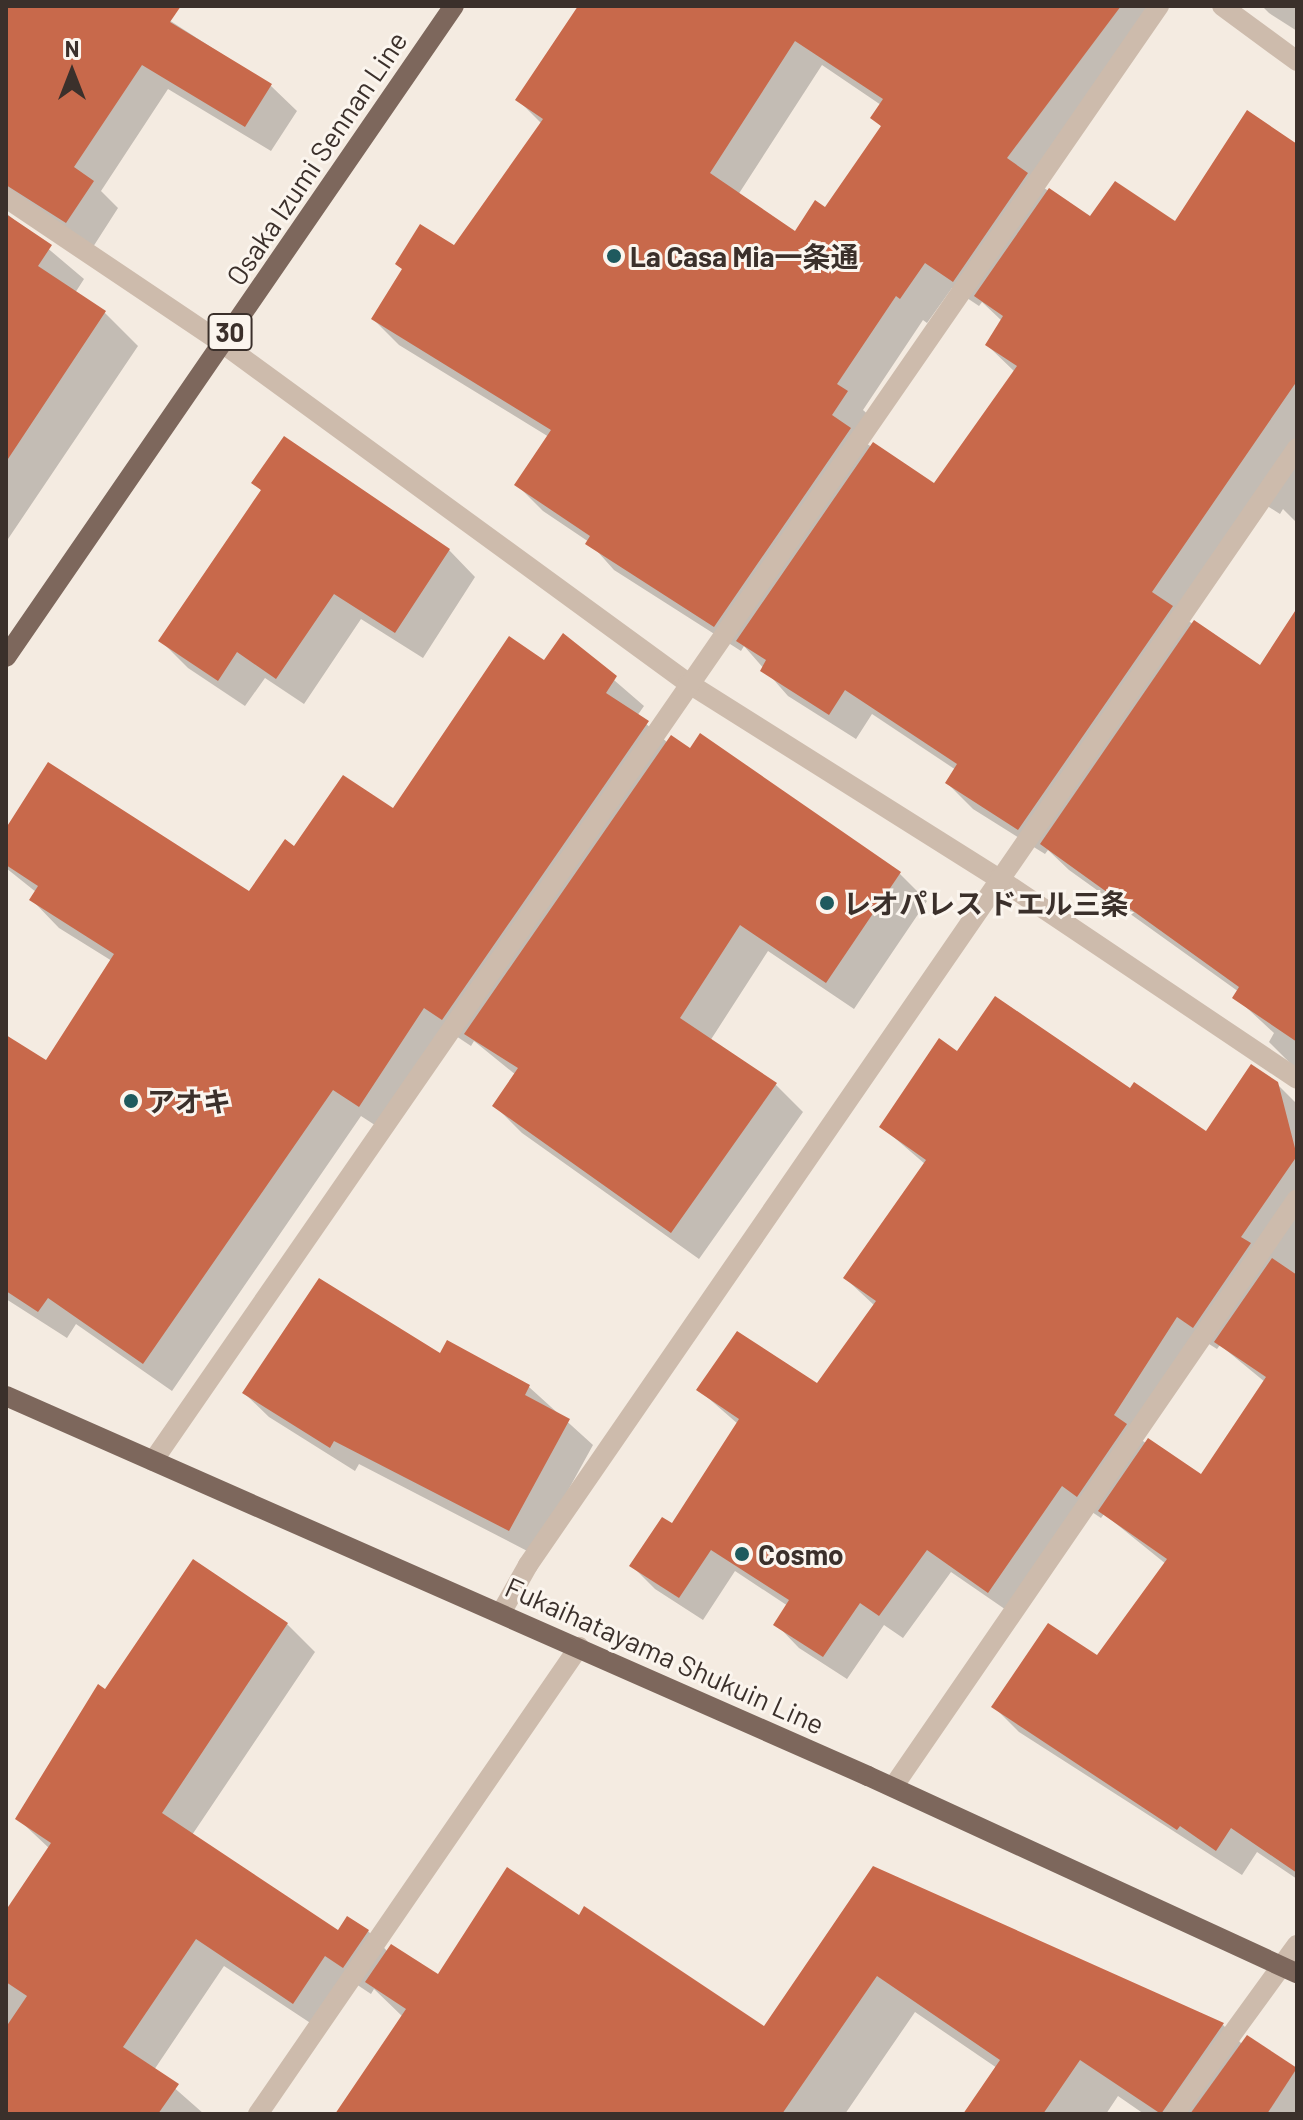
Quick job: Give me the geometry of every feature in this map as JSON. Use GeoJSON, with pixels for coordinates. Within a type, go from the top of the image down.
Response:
{"type":"FeatureCollection","features":[{"type":"Feature","properties":{"kind":"main road","name":"Osaka Izumi Sennan Line"},"geometry":{"type":"LineString","coordinates":[[6,657],[454,6]]}},
{"type":"Feature","properties":{"kind":"main road","name":"Fukaihatayama Shukuin Line"},"geometry":{"type":"LineString","coordinates":[[6,1396],[893,1787],[1289,1970]]}},
{"type":"Feature","properties":{"kind":"street"},"geometry":{"type":"LineString","coordinates":[[153,1461],[1159,6]]}},
{"type":"Feature","properties":{"kind":"street"},"geometry":{"type":"LineString","coordinates":[[1222,6],[1297,61]]}},
{"type":"Feature","properties":{"kind":"street"},"geometry":{"type":"LineString","coordinates":[[6,198],[222,343],[688,683],[998,878],[1297,1079]]}},
{"type":"Feature","properties":{"kind":"street"},"geometry":{"type":"LineString","coordinates":[[501,1613],[528,1565],[998,878],[1297,448]]}},
{"type":"Feature","properties":{"kind":"street"},"geometry":{"type":"LineString","coordinates":[[893,1787],[1297,1199]]}},
{"type":"Feature","properties":{"kind":"street"},"geometry":{"type":"LineString","coordinates":[[258,2114],[579,1647]]}},
{"type":"Feature","properties":{"kind":"street"},"geometry":{"type":"LineString","coordinates":[[1174,2114],[1289,1970],[1297,1945]]}},
{"type":"Feature","properties":{"kind":"building"},"geometry":{"type":"Polygon","coordinates":[[[6,6],[181,6],[170,22],[272,84],[245,127],[142,65],[74,167],[94,181],[66,223],[6,185],[6,6]]]}},
{"type":"Feature","properties":{"kind":"building"},"geometry":{"type":"Polygon","coordinates":[[[578,6],[1121,6],[1007,158],[1028,173],[953,282],[925,263],[900,299],[896,296],[837,384],[848,391],[832,415],[851,428],[714,627],[585,544],[590,536],[514,485],[551,430],[371,319],[402,269],[395,264],[420,224],[454,245],[543,119],[515,100],[578,6]],[[795,41],[710,173],[795,231],[815,200],[825,207],[881,126],[870,118],[883,99],[795,41]]]}},
{"type":"Feature","properties":{"kind":"building"},"geometry":{"type":"Polygon","coordinates":[[[1247,110],[1297,144],[1297,381],[1152,592],[1173,606],[1018,830],[945,783],[957,764],[845,690],[829,715],[760,671],[766,660],[736,641],[873,442],[934,483],[1017,366],[985,345],[1003,316],[974,296],[1049,188],[1090,216],[1115,181],[1175,221],[1247,110]]]}},
{"type":"Feature","properties":{"kind":"building"},"geometry":{"type":"Polygon","coordinates":[[[6,214],[52,245],[38,266],[106,311],[6,462],[6,214]]]}},
{"type":"Feature","properties":{"kind":"building"},"geometry":{"type":"Polygon","coordinates":[[[284,436],[450,549],[395,633],[334,594],[276,679],[237,652],[218,681],[158,641],[261,490],[251,483],[284,436]]]}},
{"type":"Feature","properties":{"kind":"building"},"geometry":{"type":"Polygon","coordinates":[[[1297,608],[1297,1042],[1232,998],[1239,987],[1040,844],[1194,620],[1260,665],[1297,608]]]}},
{"type":"Feature","properties":{"kind":"building"},"geometry":{"type":"Polygon","coordinates":[[[563,633],[617,676],[606,693],[649,721],[442,1020],[424,1008],[359,1107],[333,1090],[143,1364],[48,1298],[38,1312],[6,1291],[6,1035],[46,1060],[114,954],[29,900],[38,886],[6,865],[6,828],[48,762],[249,891],[285,839],[294,846],[343,775],[393,808],[509,636],[544,660],[563,633]]]}},
{"type":"Feature","properties":{"kind":"building"},"geometry":{"type":"Polygon","coordinates":[[[700,733],[901,872],[826,983],[740,925],[680,1018],[777,1083],[671,1233],[492,1106],[518,1068],[464,1034],[671,735],[690,748],[700,733]]]}},
{"type":"Feature","properties":{"kind":"building"},"geometry":{"type":"Polygon","coordinates":[[[995,996],[1130,1088],[1134,1082],[1206,1131],[1251,1064],[1278,1082],[1297,1156],[1241,1237],[1251,1243],[1193,1328],[1177,1317],[1114,1415],[1127,1424],[1077,1497],[1062,1486],[988,1593],[927,1550],[879,1616],[860,1603],[823,1657],[773,1625],[789,1600],[711,1550],[679,1598],[629,1566],[662,1517],[672,1523],[739,1419],[696,1390],[737,1331],[817,1383],[876,1301],[843,1278],[926,1160],[879,1127],[939,1038],[957,1051],[995,996]]]}},
{"type":"Feature","properties":{"kind":"building"},"geometry":{"type":"Polygon","coordinates":[[[1272,1258],[1297,1275],[1297,1873],[1231,1828],[1216,1851],[1180,1826],[1177,1830],[991,1707],[1048,1623],[1097,1655],[1167,1559],[1098,1511],[1148,1438],[1201,1474],[1266,1377],[1214,1342],[1272,1258]]]}},
{"type":"Feature","properties":{"kind":"building"},"geometry":{"type":"Polygon","coordinates":[[[319,1278],[440,1353],[447,1340],[530,1385],[525,1395],[570,1419],[509,1531],[334,1441],[330,1448],[242,1393],[319,1278]]]}},
{"type":"Feature","properties":{"kind":"building"},"geometry":{"type":"Polygon","coordinates":[[[193,1559],[288,1623],[162,1813],[338,1930],[347,1916],[369,1930],[343,1968],[325,1956],[293,2004],[196,1939],[123,2047],[179,2084],[158,2114],[6,2114],[6,2027],[27,1996],[6,1982],[6,1910],[51,1843],[15,1819],[98,1684],[105,1689],[193,1559]]]}},
{"type":"Feature","properties":{"kind":"building"},"geometry":{"type":"Polygon","coordinates":[[[873,1866],[1224,2023],[1161,2114],[1080,2060],[1043,2114],[963,2114],[1000,2060],[877,1976],[782,2114],[335,2114],[406,2009],[365,1982],[391,1944],[438,1974],[507,1867],[579,1915],[584,1906],[764,2026],[873,1866]]]}},
{"type":"Feature","properties":{"kind":"building"},"geometry":{"type":"Polygon","coordinates":[[[1247,2035],[1297,2068],[1267,2114],[1190,2114],[1247,2035]]]}},
{"type":"Feature","properties":{"kind":"place","name":"La Casa Mia一条通"},"geometry":{"type":"Point","coordinates":[614,256]}},
{"type":"Feature","properties":{"kind":"place","name":"レオパレス ドエル三条"},"geometry":{"type":"Point","coordinates":[827,903]}},
{"type":"Feature","properties":{"kind":"place","name":"アオキ"},"geometry":{"type":"Point","coordinates":[131,1101]}},
{"type":"Feature","properties":{"kind":"place","name":"Cosmo"},"geometry":{"type":"Point","coordinates":[742,1554]}}]}
